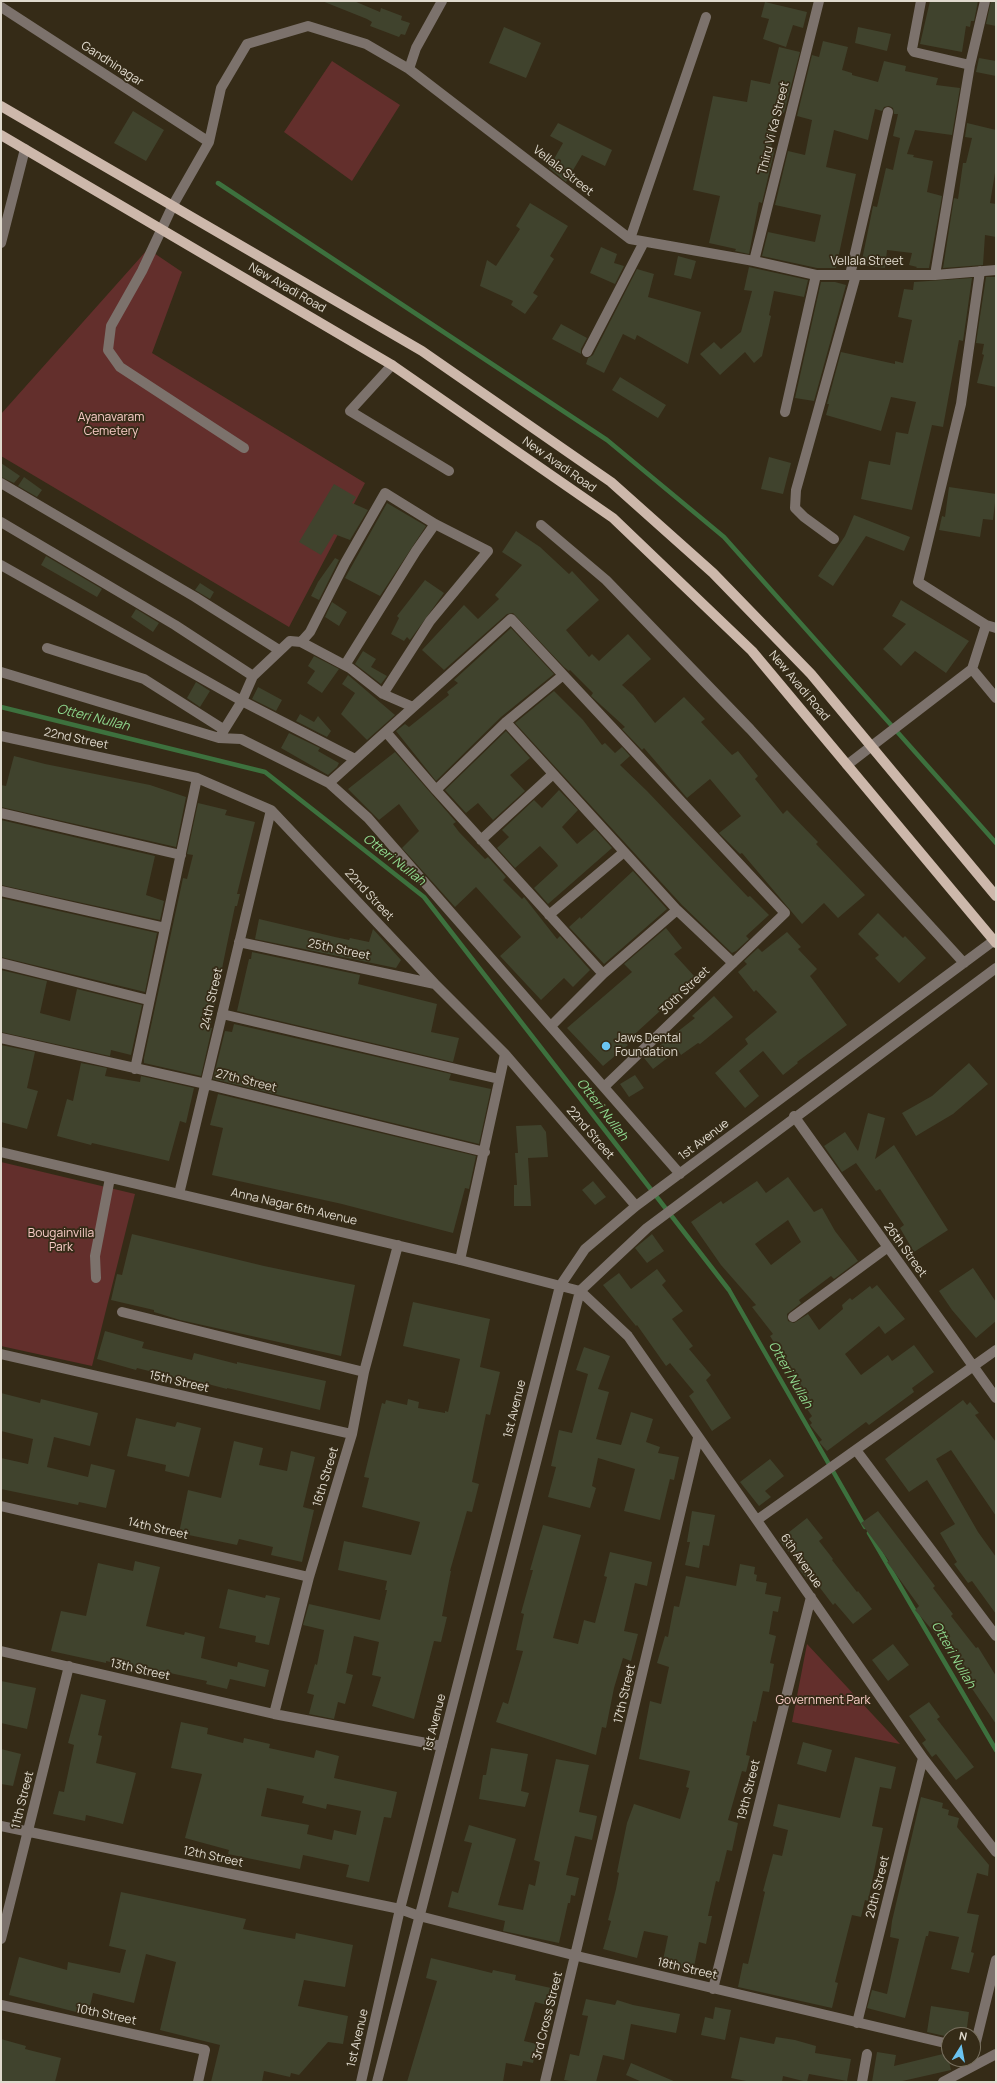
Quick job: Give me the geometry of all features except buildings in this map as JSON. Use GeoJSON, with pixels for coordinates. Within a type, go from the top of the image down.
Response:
{"type":"FeatureCollection","features":[{"type":"Feature","properties":{"kind":"main road","name":"New Avadi Road"},"geometry":{"type":"LineString","coordinates":[[1,106],[422,351],[611,482],[713,573],[811,674],[872,745],[996,896]]}},
{"type":"Feature","properties":{"kind":"main road","name":"New Avadi Road"},"geometry":{"type":"LineString","coordinates":[[1,135],[392,365],[613,518],[752,651],[995,941]]}},
{"type":"Feature","properties":{"kind":"street"},"geometry":{"type":"LineString","coordinates":[[409,69],[416,48],[442,1]]}},
{"type":"Feature","properties":{"kind":"street","name":"Thiru Vi Ka Street"},"geometry":{"type":"LineString","coordinates":[[754,262],[819,1]]}},
{"type":"Feature","properties":{"kind":"street"},"geometry":{"type":"LineString","coordinates":[[921,1],[912,49],[914,52],[970,65]]}},
{"type":"Feature","properties":{"kind":"street"},"geometry":{"type":"LineString","coordinates":[[935,275],[970,65],[985,1]]}},
{"type":"Feature","properties":{"kind":"street","name":"Gandhinagar"},"geometry":{"type":"LineString","coordinates":[[1,7],[209,142]]}},
{"type":"Feature","properties":{"kind":"street"},"geometry":{"type":"LineString","coordinates":[[630,239],[706,17]]}},
{"type":"Feature","properties":{"kind":"street","name":"Vellala Street"},"geometry":{"type":"LineString","coordinates":[[244,448],[120,367],[108,350],[110,326],[142,271],[173,205],[209,142],[221,88],[248,44],[308,26],[366,44],[409,69],[630,239],[816,275],[935,275],[996,270]]}},
{"type":"Feature","properties":{"kind":"street"},"geometry":{"type":"LineString","coordinates":[[834,539],[804,517],[795,508],[796,490],[853,275],[888,112]]}},
{"type":"Feature","properties":{"kind":"street"},"geometry":{"type":"LineString","coordinates":[[1,243],[25,149]]}},
{"type":"Feature","properties":{"kind":"street"},"geometry":{"type":"LineString","coordinates":[[587,352],[644,242]]}},
{"type":"Feature","properties":{"kind":"street"},"geometry":{"type":"LineString","coordinates":[[848,765],[972,669],[991,627],[918,582],[961,404],[980,271]]}},
{"type":"Feature","properties":{"kind":"street"},"geometry":{"type":"LineString","coordinates":[[785,412],[816,275]]}},
{"type":"Feature","properties":{"kind":"street"},"geometry":{"type":"LineString","coordinates":[[392,365],[350,412],[449,471]]}},
{"type":"Feature","properties":{"kind":"street"},"geometry":{"type":"LineString","coordinates":[[1,483],[195,597],[279,650]]}},
{"type":"Feature","properties":{"kind":"street"},"geometry":{"type":"LineString","coordinates":[[301,642],[310,632],[345,563],[385,494],[435,524],[488,551],[430,621],[383,694]]}},
{"type":"Feature","properties":{"kind":"street"},"geometry":{"type":"LineString","coordinates":[[1,522],[175,625],[254,676]]}},
{"type":"Feature","properties":{"kind":"street"},"geometry":{"type":"LineString","coordinates":[[345,665],[416,551],[435,524]]}},
{"type":"Feature","properties":{"kind":"street"},"geometry":{"type":"LineString","coordinates":[[541,525],[606,580],[750,729],[964,963]]}},
{"type":"Feature","properties":{"kind":"street"},"geometry":{"type":"LineString","coordinates":[[1,565],[242,701],[355,759]]}},
{"type":"Feature","properties":{"kind":"street"},"geometry":{"type":"LineString","coordinates":[[329,783],[511,619],[562,676],[506,722],[436,790]]}},
{"type":"Feature","properties":{"kind":"street"},"geometry":{"type":"LineString","coordinates":[[221,734],[242,701],[254,676],[290,640],[301,642],[345,665],[383,694],[413,707]]}},
{"type":"Feature","properties":{"kind":"street"},"geometry":{"type":"LineString","coordinates":[[47,648],[144,679],[221,734]]}},
{"type":"Feature","properties":{"kind":"street"},"geometry":{"type":"LineString","coordinates":[[972,669],[996,698]]}},
{"type":"Feature","properties":{"kind":"street"},"geometry":{"type":"LineString","coordinates":[[1,672],[241,739],[329,783],[368,818],[680,1174]]}},
{"type":"Feature","properties":{"kind":"street","name":"30th Street"},"geometry":{"type":"LineString","coordinates":[[562,676],[784,914],[604,1087]]}},
{"type":"Feature","properties":{"kind":"street"},"geometry":{"type":"LineString","coordinates":[[506,722],[677,910],[733,963]]}},
{"type":"Feature","properties":{"kind":"street"},"geometry":{"type":"LineString","coordinates":[[386,732],[436,790],[603,974]]}},
{"type":"Feature","properties":{"kind":"street","name":"22nd Street"},"geometry":{"type":"LineString","coordinates":[[1,736],[197,778],[271,810],[435,984],[505,1054],[636,1206]]}},
{"type":"Feature","properties":{"kind":"street"},"geometry":{"type":"LineString","coordinates":[[481,840],[553,774]]}},
{"type":"Feature","properties":{"kind":"street"},"geometry":{"type":"LineString","coordinates":[[136,1069],[148,1000],[197,778]]}},
{"type":"Feature","properties":{"kind":"street","name":"24th Street"},"geometry":{"type":"LineString","coordinates":[[179,1194],[271,810]]}},
{"type":"Feature","properties":{"kind":"street"},"geometry":{"type":"LineString","coordinates":[[1,813],[181,855]]}},
{"type":"Feature","properties":{"kind":"street"},"geometry":{"type":"LineString","coordinates":[[549,915],[624,852]]}},
{"type":"Feature","properties":{"kind":"street"},"geometry":{"type":"LineString","coordinates":[[1,891],[165,928]]}},
{"type":"Feature","properties":{"kind":"street"},"geometry":{"type":"LineString","coordinates":[[550,1026],[603,974],[677,910]]}},
{"type":"Feature","properties":{"kind":"street","name":"1st Avenue"},"geometry":{"type":"LineString","coordinates":[[361,2082],[400,1909],[560,1286],[585,1249],[636,1206],[995,941]]}},
{"type":"Feature","properties":{"kind":"street","name":"25th Street"},"geometry":{"type":"LineString","coordinates":[[239,942],[435,984]]}},
{"type":"Feature","properties":{"kind":"street"},"geometry":{"type":"LineString","coordinates":[[1,963],[148,1000]]}},
{"type":"Feature","properties":{"kind":"street"},"geometry":{"type":"LineString","coordinates":[[377,2082],[580,1291],[647,1228],[662,1216],[794,1116],[996,968]]}},
{"type":"Feature","properties":{"kind":"street"},"geometry":{"type":"LineString","coordinates":[[222,1014],[499,1079]]}},
{"type":"Feature","properties":{"kind":"street","name":"27th Street"},"geometry":{"type":"LineString","coordinates":[[1,1038],[206,1084],[485,1152]]}},
{"type":"Feature","properties":{"kind":"street"},"geometry":{"type":"LineString","coordinates":[[460,1260],[485,1152],[505,1054]]}},
{"type":"Feature","properties":{"kind":"street","name":"26th Street"},"geometry":{"type":"LineString","coordinates":[[794,1116],[996,1398]]}},
{"type":"Feature","properties":{"kind":"street","name":"Anna Nagar 6th Avenue"},"geometry":{"type":"LineString","coordinates":[[1,1152],[398,1245],[580,1291]]}},
{"type":"Feature","properties":{"kind":"street"},"geometry":{"type":"LineString","coordinates":[[96,1278],[95,1256],[110,1178]]}},
{"type":"Feature","properties":{"kind":"street","name":"16th Street"},"geometry":{"type":"LineString","coordinates":[[274,1714],[309,1577],[352,1434],[364,1372],[398,1245]]}},
{"type":"Feature","properties":{"kind":"street"},"geometry":{"type":"LineString","coordinates":[[793,1317],[888,1247]]}},
{"type":"Feature","properties":{"kind":"street","name":"6th Avenue"},"geometry":{"type":"LineString","coordinates":[[580,1291],[628,1336],[923,1758],[996,1852]]}},
{"type":"Feature","properties":{"kind":"street"},"geometry":{"type":"LineString","coordinates":[[122,1312],[364,1372]]}},
{"type":"Feature","properties":{"kind":"street"},"geometry":{"type":"LineString","coordinates":[[757,1520],[996,1350]]}},
{"type":"Feature","properties":{"kind":"street","name":"15th Street"},"geometry":{"type":"LineString","coordinates":[[1,1354],[352,1434]]}},
{"type":"Feature","properties":{"kind":"street","name":"17th Street"},"geometry":{"type":"LineString","coordinates":[[576,1956],[698,1438]]}},
{"type":"Feature","properties":{"kind":"street"},"geometry":{"type":"LineString","coordinates":[[856,1450],[996,1636]]}},
{"type":"Feature","properties":{"kind":"street","name":"14th Street"},"geometry":{"type":"LineString","coordinates":[[1,1506],[309,1577]]}},
{"type":"Feature","properties":{"kind":"street","name":"19th Street"},"geometry":{"type":"LineString","coordinates":[[713,1989],[811,1597]]}},
{"type":"Feature","properties":{"kind":"street","name":"13th Street"},"geometry":{"type":"LineString","coordinates":[[1,1651],[274,1714],[442,1746]]}},
{"type":"Feature","properties":{"kind":"street","name":"11th Street"},"geometry":{"type":"LineString","coordinates":[[1,1939],[29,1832],[69,1666]]}},
{"type":"Feature","properties":{"kind":"street","name":"20th Street"},"geometry":{"type":"LineString","coordinates":[[857,2023],[923,1758]]}},
{"type":"Feature","properties":{"kind":"street","name":"12th Street"},"geometry":{"type":"LineString","coordinates":[[1,1826],[400,1909],[419,1916]]}},
{"type":"Feature","properties":{"kind":"street","name":"18th Street"},"geometry":{"type":"LineString","coordinates":[[419,1916],[576,1956],[941,2042]]}},
{"type":"Feature","properties":{"kind":"street","name":"3rd Cross Street"},"geometry":{"type":"LineString","coordinates":[[545,2082],[576,1956]]}},
{"type":"Feature","properties":{"kind":"street"},"geometry":{"type":"LineString","coordinates":[[980,2027],[996,1960]]}},
{"type":"Feature","properties":{"kind":"street","name":"10th Street"},"geometry":{"type":"LineString","coordinates":[[1,2005],[205,2050],[198,2082]]}},
{"type":"Feature","properties":{"kind":"street"},"geometry":{"type":"LineString","coordinates":[[981,2051],[995,2054]]}},
{"type":"Feature","properties":{"kind":"street"},"geometry":{"type":"LineString","coordinates":[[862,2082],[867,2054]]}},
{"type":"Feature","properties":{"kind":"street"},"geometry":{"type":"LineString","coordinates":[[943,2082],[995,2054]]}},
{"type":"Feature","properties":{"kind":"green space"},"geometry":{"type":"Polygon","coordinates":[[[332,61],[400,105],[352,181],[284,132],[332,61]]]}},
{"type":"Feature","properties":{"kind":"green space","name":"Ayanavaram Cemetery"},"geometry":{"type":"Polygon","coordinates":[[[148,249],[182,272],[152,353],[365,483],[289,627],[1,456],[1,414],[148,249]]]}},
{"type":"Feature","properties":{"kind":"green space","name":"Bougainvilla Park"},"geometry":{"type":"Polygon","coordinates":[[[1,1162],[135,1194],[92,1366],[1,1346],[1,1162]]]}},
{"type":"Feature","properties":{"kind":"green space","name":"Government Park"},"geometry":{"type":"Polygon","coordinates":[[[807,1644],[900,1744],[792,1722],[807,1644]]]}},
{"type":"Feature","properties":{"kind":"waterway"},"geometry":{"type":"LineString","coordinates":[[218,183],[607,440],[724,537],[996,843]]}},
{"type":"Feature","properties":{"kind":"waterway","name":"Otteri Nullah"},"geometry":{"type":"LineString","coordinates":[[1,707],[265,772],[424,897],[729,1290],[865,1527]]}},
{"type":"Feature","properties":{"kind":"waterway","name":"Otteri Nullah"},"geometry":{"type":"LineString","coordinates":[[869,1533],[996,1750]]}},
{"type":"Feature","properties":{"kind":"place","name":"Jaws Dental Foundation"},"geometry":{"type":"Point","coordinates":[606,1046]}}]}
